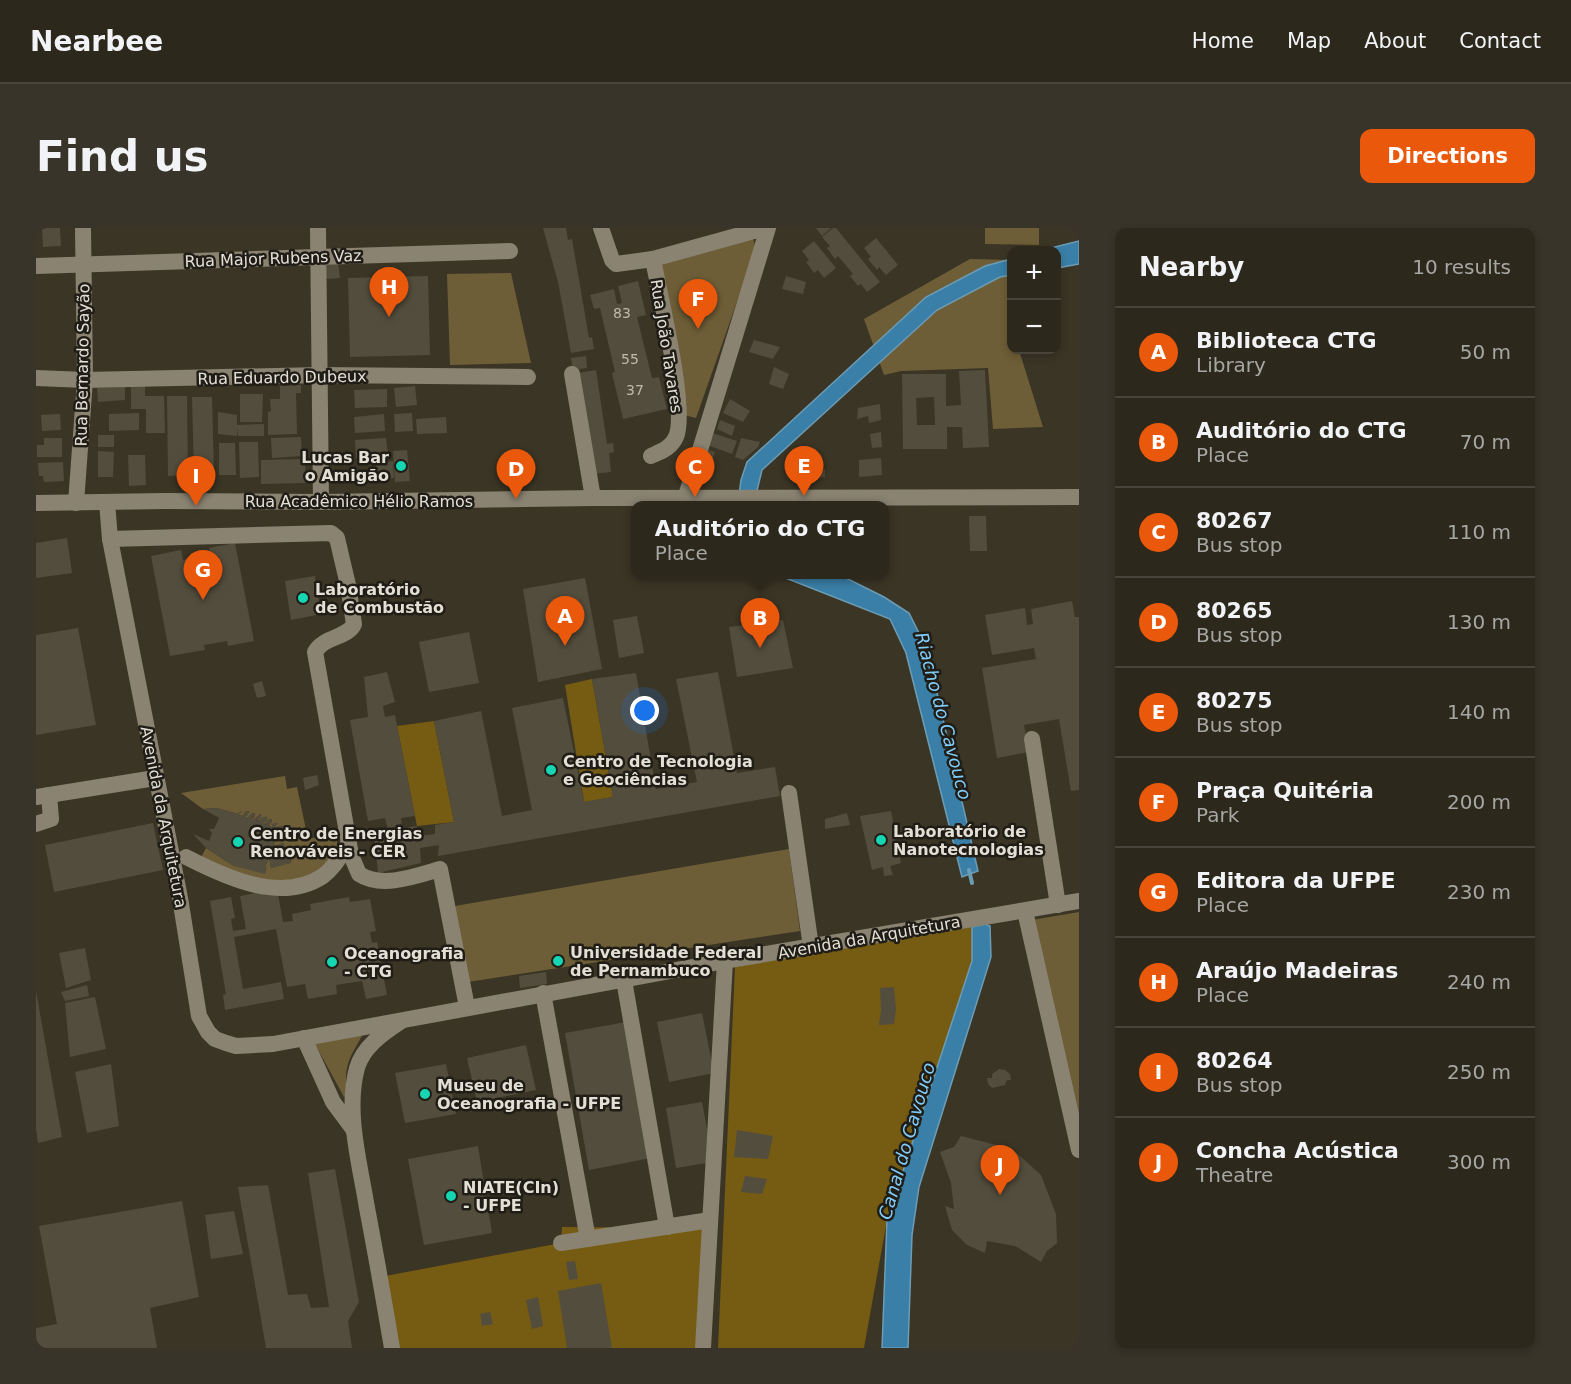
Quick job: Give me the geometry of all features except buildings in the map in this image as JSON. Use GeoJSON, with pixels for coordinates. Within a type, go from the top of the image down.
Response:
{"type":"FeatureCollection","features":[{"type":"Feature","properties":{"kind":"street","name":"Rua Bernardo Sayão"},"geometry":{"type":"LineString","coordinates":[[76,503],[85,380],[83,228]]}},
{"type":"Feature","properties":{"kind":"street"},"geometry":{"type":"LineString","coordinates":[[318,228],[321,502]]}},
{"type":"Feature","properties":{"kind":"street"},"geometry":{"type":"LineString","coordinates":[[602,228],[609,254],[616,264],[653,259],[767,228]]}},
{"type":"Feature","properties":{"kind":"street"},"geometry":{"type":"LineString","coordinates":[[685,499],[767,228]]}},
{"type":"Feature","properties":{"kind":"street","name":"Rua Major Rubens Vaz"},"geometry":{"type":"LineString","coordinates":[[36,266],[510,251]]}},
{"type":"Feature","properties":{"kind":"street","name":"Rua João Tavares"},"geometry":{"type":"LineString","coordinates":[[651,456],[666,450],[672,444],[676,438],[680,421],[678,393],[653,259]]}},
{"type":"Feature","properties":{"kind":"street"},"geometry":{"type":"LineString","coordinates":[[572,374],[593,498]]}},
{"type":"Feature","properties":{"kind":"street","name":"Rua Eduardo Dubeux"},"geometry":{"type":"LineString","coordinates":[[36,378],[85,380],[320,375],[528,377]]}},
{"type":"Feature","properties":{"kind":"street","name":"Rua Acadêmico Hélio Ramos"},"geometry":{"type":"LineString","coordinates":[[36,503],[1079,497]]}},
{"type":"Feature","properties":{"kind":"street","name":"Avenida da Arquitetura"},"geometry":{"type":"LineString","coordinates":[[107,502],[110,539],[180,898],[196,1006],[204,1025],[216,1039],[236,1046],[273,1044],[543,993],[1079,901]]}},
{"type":"Feature","properties":{"kind":"street"},"geometry":{"type":"LineString","coordinates":[[110,539],[331,533],[335,535],[348,585],[354,624],[351,630],[319,645],[315,652],[349,843],[356,870],[368,880],[385,881],[440,870],[467,1007]]}},
{"type":"Feature","properties":{"kind":"street"},"geometry":{"type":"LineString","coordinates":[[1032,739],[1058,905]]}},
{"type":"Feature","properties":{"kind":"street"},"geometry":{"type":"LineString","coordinates":[[36,824],[51,819],[43,796],[155,778]]}},
{"type":"Feature","properties":{"kind":"street"},"geometry":{"type":"LineString","coordinates":[[789,793],[796,832],[806,926],[811,947]]}},
{"type":"Feature","properties":{"kind":"street"},"geometry":{"type":"LineString","coordinates":[[186,857],[209,869],[253,885],[283,887],[298,885],[322,876],[337,862],[349,843]]}},
{"type":"Feature","properties":{"kind":"street"},"geometry":{"type":"LineString","coordinates":[[1025,911],[1079,1150]]}},
{"type":"Feature","properties":{"kind":"street"},"geometry":{"type":"LineString","coordinates":[[703,1348],[725,961]]}},
{"type":"Feature","properties":{"kind":"street"},"geometry":{"type":"LineString","coordinates":[[624,980],[667,1227]]}},
{"type":"Feature","properties":{"kind":"street"},"geometry":{"type":"LineString","coordinates":[[543,993],[588,1239]]}},
{"type":"Feature","properties":{"kind":"street"},"geometry":{"type":"LineString","coordinates":[[392,1348],[353,1129],[354,1088],[357,1068],[363,1055],[384,1032],[403,1020]]}},
{"type":"Feature","properties":{"kind":"street"},"geometry":{"type":"LineString","coordinates":[[304,1038],[333,1102],[353,1129]]}},
{"type":"Feature","properties":{"kind":"street"},"geometry":{"type":"LineString","coordinates":[[561,1243],[710,1220]]}},
{"type":"Feature","properties":{"kind":"shaded area"},"geometry":{"type":"Polygon","coordinates":[[[985,228],[1039,228],[1039,245],[985,244],[985,228]]]}},
{"type":"Feature","properties":{"kind":"shaded area"},"geometry":{"type":"Polygon","coordinates":[[[751,238],[755,249],[696,418],[684,415],[661,265],[751,238]]]}},
{"type":"Feature","properties":{"kind":"shaded area"},"geometry":{"type":"Polygon","coordinates":[[[970,259],[1007,260],[1007,354],[1020,354],[1043,427],[993,429],[988,368],[901,371],[884,375],[864,319],[970,259]]]}},
{"type":"Feature","properties":{"kind":"shaded area"},"geometry":{"type":"Polygon","coordinates":[[[511,273],[531,363],[450,365],[447,274],[511,273]]]}},
{"type":"Feature","properties":{"kind":"shaded area"},"geometry":{"type":"Polygon","coordinates":[[[592,679],[613,797],[584,802],[565,685],[592,679]]]}},
{"type":"Feature","properties":{"kind":"shaded area"},"geometry":{"type":"Polygon","coordinates":[[[434,721],[454,822],[417,826],[397,726],[434,721]]]}},
{"type":"Feature","properties":{"kind":"shaded area"},"geometry":{"type":"Polygon","coordinates":[[[285,776],[287,789],[297,787],[308,839],[337,833],[337,849],[318,875],[272,884],[199,861],[206,848],[234,866],[265,867],[269,857],[271,868],[291,861],[283,843],[273,847],[278,831],[282,830],[283,826],[277,827],[277,830],[274,829],[277,823],[272,827],[268,825],[272,819],[266,824],[262,823],[267,817],[260,821],[256,820],[260,819],[261,814],[254,819],[251,819],[255,813],[248,818],[244,816],[249,811],[243,816],[238,815],[243,811],[238,814],[217,808],[203,809],[181,793],[285,776]]]}},
{"type":"Feature","properties":{"kind":"shaded area"},"geometry":{"type":"Polygon","coordinates":[[[789,849],[800,931],[468,982],[455,906],[789,849]]]}},
{"type":"Feature","properties":{"kind":"shaded area"},"geometry":{"type":"Polygon","coordinates":[[[1079,912],[1079,1143],[1032,920],[1079,912]]]}},
{"type":"Feature","properties":{"kind":"shaded area"},"geometry":{"type":"Polygon","coordinates":[[[972,927],[972,960],[887,1220],[864,1348],[718,1348],[735,967],[972,927]]]}},
{"type":"Feature","properties":{"kind":"shaded area"},"geometry":{"type":"Polygon","coordinates":[[[363,1034],[348,1063],[347,1095],[344,1097],[315,1044],[363,1034]]]}},
{"type":"Feature","properties":{"kind":"shaded area"},"geometry":{"type":"Polygon","coordinates":[[[562,1227],[711,1228],[700,1348],[393,1348],[380,1277],[561,1243],[562,1227]]]}},
{"type":"Feature","properties":{"kind":"water"},"geometry":{"type":"Polygon","coordinates":[[[1079,241],[1079,264],[1061,267],[1061,246],[1059,246],[1079,241]]]}},
{"type":"Feature","properties":{"kind":"water"},"geometry":{"type":"Polygon","coordinates":[[[1007,260],[1007,276],[1000,277],[937,310],[762,470],[754,501],[739,495],[747,462],[926,297],[985,266],[1007,260]]]}},
{"type":"Feature","properties":{"kind":"water"},"geometry":{"type":"Polygon","coordinates":[[[788,579],[848,579],[884,597],[909,613],[920,635],[934,680],[978,871],[962,877],[906,653],[890,619],[788,579]]]}},
{"type":"Feature","properties":{"kind":"water"},"geometry":{"type":"Polygon","coordinates":[[[985,924],[990,926],[991,957],[919,1187],[912,1235],[908,1348],[882,1348],[887,1220],[972,961],[972,927],[985,924]]]}},
{"type":"Feature","properties":{"kind":"waterway","name":"Riacho do Cavouco"},"geometry":{"type":"LineString","coordinates":[[969,870],[972,883]]}},
{"type":"Feature","properties":{"kind":"place","name":"Araújo Madeiras"},"geometry":{"type":"Point","coordinates":[389,317]}},
{"type":"Feature","properties":{"kind":"place","name":"Praça Quitéria"},"geometry":{"type":"Point","coordinates":[698,329]}},
{"type":"Feature","properties":{"kind":"place","name":"Lucas Bar o Amigão"},"geometry":{"type":"Point","coordinates":[401,466]}},
{"type":"Feature","properties":{"kind":"place","name":"80275"},"geometry":{"type":"Point","coordinates":[804,496]}},
{"type":"Feature","properties":{"kind":"place","name":"80267"},"geometry":{"type":"Point","coordinates":[695,497]}},
{"type":"Feature","properties":{"kind":"place","name":"80265"},"geometry":{"type":"Point","coordinates":[516,499]}},
{"type":"Feature","properties":{"kind":"place","name":"80264"},"geometry":{"type":"Point","coordinates":[196,506]}},
{"type":"Feature","properties":{"kind":"place","name":"Laboratório de Combustão"},"geometry":{"type":"Point","coordinates":[303,598]}},
{"type":"Feature","properties":{"kind":"place","name":"Editora da UFPE"},"geometry":{"type":"Point","coordinates":[203,600]}},
{"type":"Feature","properties":{"kind":"place","name":"Biblioteca CTG"},"geometry":{"type":"Point","coordinates":[565,646]}},
{"type":"Feature","properties":{"kind":"place","name":"Auditório do CTG"},"geometry":{"type":"Point","coordinates":[760,648]}},
{"type":"Feature","properties":{"kind":"place","name":"Centro de Tecnologia e Geociências"},"geometry":{"type":"Point","coordinates":[551,770]}},
{"type":"Feature","properties":{"kind":"place","name":"Laboratório de Nanotecnologias"},"geometry":{"type":"Point","coordinates":[881,840]}},
{"type":"Feature","properties":{"kind":"place","name":"Centro de Energias Renováveis - CER"},"geometry":{"type":"Point","coordinates":[238,842]}},
{"type":"Feature","properties":{"kind":"place","name":"Universidade Federal de Pernambuco"},"geometry":{"type":"Point","coordinates":[558,961]}},
{"type":"Feature","properties":{"kind":"place","name":"Oceanografia - CTG"},"geometry":{"type":"Point","coordinates":[332,962]}},
{"type":"Feature","properties":{"kind":"place","name":"Museu de Oceanografia - UFPE"},"geometry":{"type":"Point","coordinates":[425,1094]}},
{"type":"Feature","properties":{"kind":"place","name":"Concha Acústica"},"geometry":{"type":"Point","coordinates":[1000,1195]}},
{"type":"Feature","properties":{"kind":"place","name":"NIATE(CIn) - UFPE"},"geometry":{"type":"Point","coordinates":[451,1196]}},
{"type":"Feature","properties":{"kind":"water label","name":"Canal do Cavouco"},"geometry":{"type":"Point","coordinates":[907,1141]}}]}
